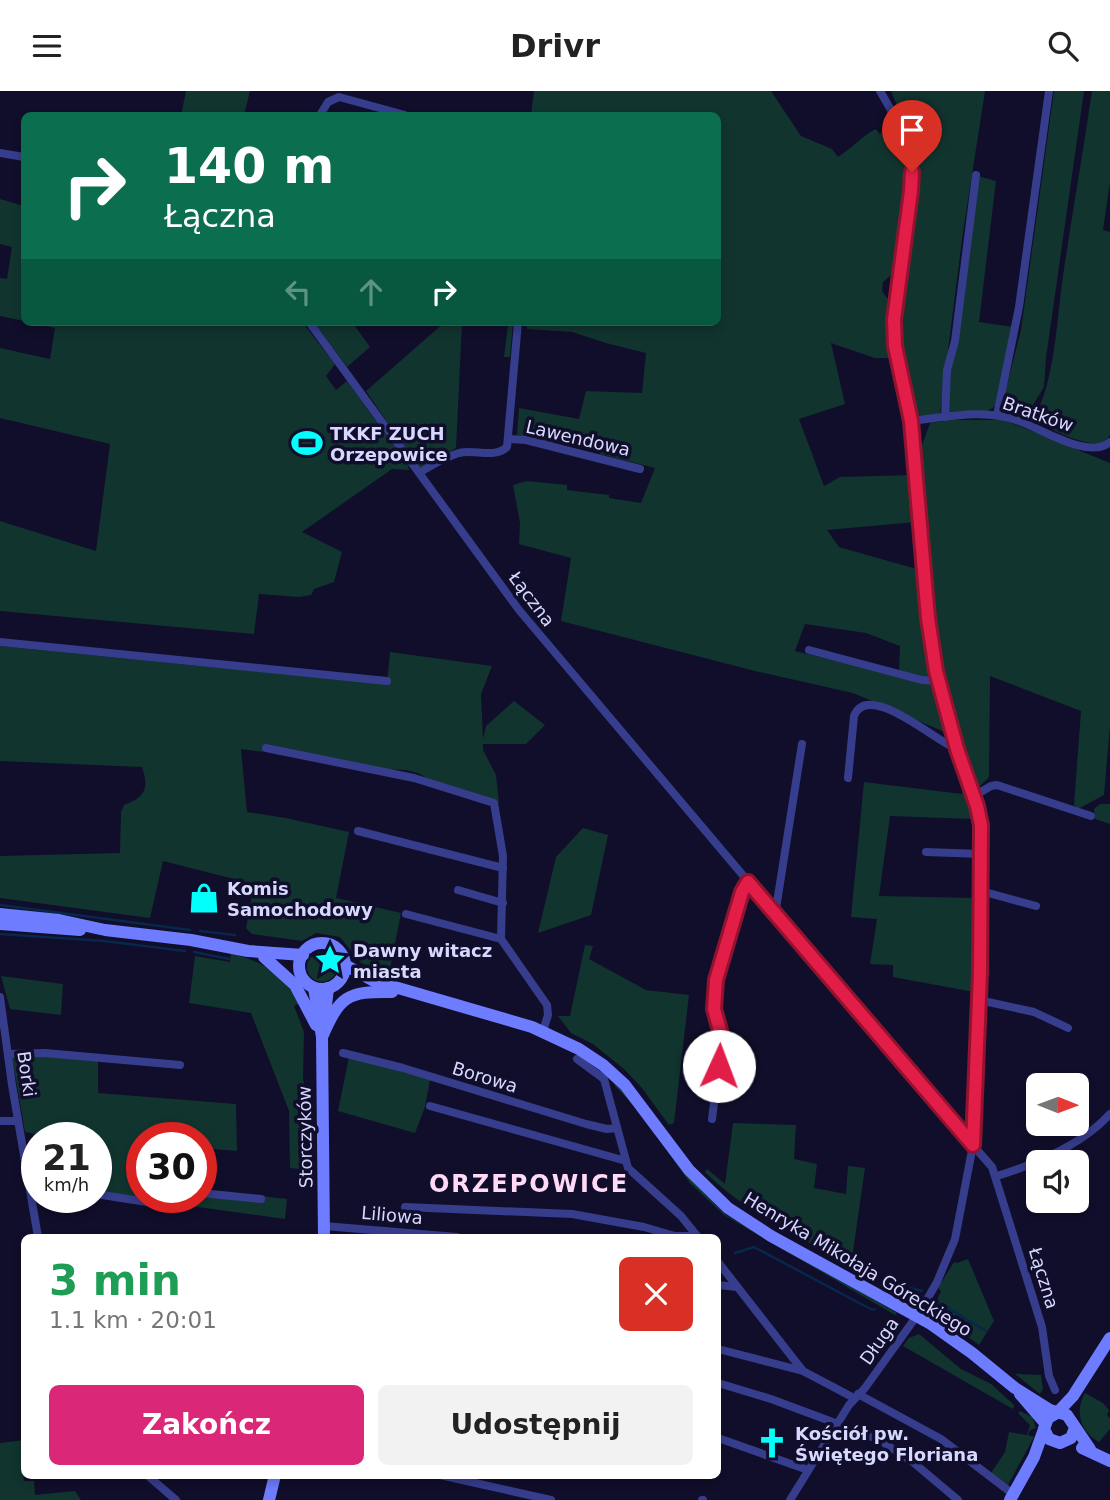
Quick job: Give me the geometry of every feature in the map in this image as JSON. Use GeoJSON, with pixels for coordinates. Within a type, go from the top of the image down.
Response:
{"type":"FeatureCollection","features":[{"type":"Feature","properties":{"kind":"main road"},"geometry":{"type":"LineString","coordinates":[[0,913],[60,920],[105,930],[183,939],[248,951],[303,955]]}},
{"type":"Feature","properties":{"kind":"main road"},"geometry":{"type":"LineString","coordinates":[[0,924],[61,930],[105,930]]}},
{"type":"Feature","properties":{"kind":"main road"},"geometry":{"type":"LineString","coordinates":[[326,944],[338,950],[345,965],[340,980],[328,988],[314,988],[304,980],[299,969],[303,955],[313,946],[326,944]]}},
{"type":"Feature","properties":{"kind":"main road"},"geometry":{"type":"LineString","coordinates":[[248,951],[299,969]]}},
{"type":"Feature","properties":{"kind":"main road"},"geometry":{"type":"LineString","coordinates":[[264,957],[295,985],[321,1037]]}},
{"type":"Feature","properties":{"kind":"main road","name":"Henryka Mikołaja Góreckiego"},"geometry":{"type":"LineString","coordinates":[[345,965],[374,981],[543,1031],[579,1049],[612,1073],[637,1099],[689,1170],[728,1208],[771,1236],[917,1316],[972,1353],[1015,1388],[1057,1413]]}},
{"type":"Feature","properties":{"kind":"main road","name":"Henryka Mikołaja Góreckiego"},"geometry":{"type":"LineString","coordinates":[[340,980],[374,981]]}},
{"type":"Feature","properties":{"kind":"main road","name":"Storczyków"},"geometry":{"type":"LineString","coordinates":[[314,988],[321,1037],[324,1232]]}},
{"type":"Feature","properties":{"kind":"main road","name":"Storczyków"},"geometry":{"type":"LineString","coordinates":[[321,1037],[328,988]]}},
{"type":"Feature","properties":{"kind":"main road"},"geometry":{"type":"LineString","coordinates":[[321,1037],[333,1012],[352,996],[368,991],[413,993]]}},
{"type":"Feature","properties":{"kind":"main road"},"geometry":{"type":"LineString","coordinates":[[1012,1497],[1034,1457],[1049,1417],[1057,1413],[1073,1396],[1110,1338]]}},
{"type":"Feature","properties":{"kind":"main road","name":"Henryka Mikołaja Góreckiego"},"geometry":{"type":"LineString","coordinates":[[1015,1388],[1045,1426]]}},
{"type":"Feature","properties":{"kind":"main road"},"geometry":{"type":"LineString","coordinates":[[1034,1457],[1072,1437],[1073,1396]]}},
{"type":"Feature","properties":{"kind":"main road"},"geometry":{"type":"LineString","coordinates":[[1057,1413],[1066,1414],[1090,1450]]}},
{"type":"Feature","properties":{"kind":"main road"},"geometry":{"type":"LineString","coordinates":[[1045,1426],[1049,1438],[1090,1450],[1110,1461]]}},
{"type":"Feature","properties":{"kind":"main road"},"geometry":{"type":"LineString","coordinates":[[269,1500],[274,1479]]}},
{"type":"Feature","properties":{"kind":"street"},"geometry":{"type":"LineString","coordinates":[[880,91],[899,124],[912,164],[911,191],[894,320],[895,346],[911,421],[928,618],[938,681],[981,825],[979,1000],[973,1145]]}},
{"type":"Feature","properties":{"kind":"street"},"geometry":{"type":"LineString","coordinates":[[997,415],[1019,307],[1049,91]]}},
{"type":"Feature","properties":{"kind":"street"},"geometry":{"type":"LineString","coordinates":[[322,112],[328,102],[339,97],[394,112]]}},
{"type":"Feature","properties":{"kind":"street"},"geometry":{"type":"LineString","coordinates":[[0,153],[21,156]]}},
{"type":"Feature","properties":{"kind":"street"},"geometry":{"type":"LineString","coordinates":[[945,417],[947,370],[955,341],[976,175]]}},
{"type":"Feature","properties":{"kind":"street","name":"Łączna"},"geometry":{"type":"LineString","coordinates":[[312,326],[519,610],[775,915],[992,1167],[1042,1328],[1049,1375],[1055,1390]]}},
{"type":"Feature","properties":{"kind":"street","name":"Lawendowa"},"geometry":{"type":"LineString","coordinates":[[419,473],[458,453],[502,452],[508,447],[518,326]]}},
{"type":"Feature","properties":{"kind":"street","name":"Bratków"},"geometry":{"type":"LineString","coordinates":[[911,421],[997,415],[1021,421],[1081,446],[1100,447],[1110,442]]}},
{"type":"Feature","properties":{"kind":"street","name":"Lawendowa"},"geometry":{"type":"LineString","coordinates":[[510,439],[526,440],[640,469]]}},
{"type":"Feature","properties":{"kind":"street"},"geometry":{"type":"LineString","coordinates":[[0,642],[387,681]]}},
{"type":"Feature","properties":{"kind":"street"},"geometry":{"type":"LineString","coordinates":[[809,650],[922,680],[938,681]]}},
{"type":"Feature","properties":{"kind":"street"},"geometry":{"type":"LineString","coordinates":[[848,778],[853,720],[856,711],[863,705],[872,704],[887,709],[957,749]]}},
{"type":"Feature","properties":{"kind":"street"},"geometry":{"type":"LineString","coordinates":[[775,915],[802,744]]}},
{"type":"Feature","properties":{"kind":"street"},"geometry":{"type":"LineString","coordinates":[[266,748],[414,778],[494,803],[503,856],[501,939],[548,1007],[543,1031]]}},
{"type":"Feature","properties":{"kind":"street"},"geometry":{"type":"LineString","coordinates":[[974,796],[991,786],[997,786],[1091,816]]}},
{"type":"Feature","properties":{"kind":"street"},"geometry":{"type":"LineString","coordinates":[[358,831],[503,868]]}},
{"type":"Feature","properties":{"kind":"street"},"geometry":{"type":"LineString","coordinates":[[926,852],[981,854]]}},
{"type":"Feature","properties":{"kind":"street"},"geometry":{"type":"LineString","coordinates":[[712,1119],[722,1038],[714,1009],[716,980],[742,892],[748,882]]}},
{"type":"Feature","properties":{"kind":"street"},"geometry":{"type":"LineString","coordinates":[[458,890],[503,903]]}},
{"type":"Feature","properties":{"kind":"street"},"geometry":{"type":"LineString","coordinates":[[981,891],[1036,906]]}},
{"type":"Feature","properties":{"kind":"street"},"geometry":{"type":"LineString","coordinates":[[406,913],[501,939]]}},
{"type":"Feature","properties":{"kind":"street","name":"Borki"},"geometry":{"type":"LineString","coordinates":[[0,997],[21,1134]]}},
{"type":"Feature","properties":{"kind":"street"},"geometry":{"type":"LineString","coordinates":[[979,1000],[1034,1012],[1068,1028]]}},
{"type":"Feature","properties":{"kind":"street"},"geometry":{"type":"LineString","coordinates":[[8,1054],[45,1053],[180,1065]]}},
{"type":"Feature","properties":{"kind":"street","name":"Borowa"},"geometry":{"type":"LineString","coordinates":[[343,1053],[403,1068],[586,1124],[607,1129],[617,1128]]}},
{"type":"Feature","properties":{"kind":"street"},"geometry":{"type":"LineString","coordinates":[[577,1059],[604,1079],[626,1161],[633,1173],[681,1216],[695,1234]]}},
{"type":"Feature","properties":{"kind":"street"},"geometry":{"type":"LineString","coordinates":[[430,1106],[626,1161]]}},
{"type":"Feature","properties":{"kind":"street"},"geometry":{"type":"LineString","coordinates":[[996,1176],[1063,1149],[1087,1135],[1110,1114]]}},
{"type":"Feature","properties":{"kind":"street"},"geometry":{"type":"LineString","coordinates":[[0,1121],[18,1121]]}},
{"type":"Feature","properties":{"kind":"street","name":"Długa"},"geometry":{"type":"LineString","coordinates":[[790,1500],[856,1396],[917,1316],[935,1287],[953,1248],[973,1145]]}},
{"type":"Feature","properties":{"kind":"street"},"geometry":{"type":"LineString","coordinates":[[217,1194],[261,1199]]}},
{"type":"Feature","properties":{"kind":"street"},"geometry":{"type":"LineString","coordinates":[[405,1207],[572,1214],[668,1234]]}},
{"type":"Feature","properties":{"kind":"street","name":"Borki"},"geometry":{"type":"LineString","coordinates":[[36,1213],[38,1234]]}},
{"type":"Feature","properties":{"kind":"street","name":"Liliowa"},"geometry":{"type":"LineString","coordinates":[[324,1232],[377,1234]]}},
{"type":"Feature","properties":{"kind":"street"},"geometry":{"type":"LineString","coordinates":[[721,1266],[803,1371]]}},
{"type":"Feature","properties":{"kind":"street"},"geometry":{"type":"LineString","coordinates":[[721,1285],[737,1287]]}},
{"type":"Feature","properties":{"kind":"street"},"geometry":{"type":"LineString","coordinates":[[721,1350],[803,1371],[941,1439],[1012,1497]]}},
{"type":"Feature","properties":{"kind":"street"},"geometry":{"type":"LineString","coordinates":[[721,1384],[771,1399],[878,1439],[914,1463],[958,1500]]}},
{"type":"Feature","properties":{"kind":"street"},"geometry":{"type":"LineString","coordinates":[[721,1440],[808,1470]]}},
{"type":"Feature","properties":{"kind":"street"},"geometry":{"type":"LineString","coordinates":[[152,1479],[176,1500]]}},
{"type":"Feature","properties":{"kind":"street"},"geometry":{"type":"LineString","coordinates":[[458,1479],[551,1500]]}},
{"type":"Feature","properties":{"kind":"green space"},"geometry":{"type":"Polygon","coordinates":[[[186,91],[250,91],[245,112],[182,112],[186,91]]]}},
{"type":"Feature","properties":{"kind":"green space"},"geometry":{"type":"Polygon","coordinates":[[[534,91],[771,91],[801,136],[832,149],[838,157],[876,129],[880,134],[890,119],[905,155],[908,193],[896,271],[883,282],[882,291],[892,305],[888,332],[893,358],[875,358],[831,343],[845,404],[799,419],[824,486],[840,477],[913,475],[916,522],[827,530],[839,547],[920,570],[927,644],[934,678],[899,671],[900,646],[866,633],[805,624],[795,651],[934,685],[947,733],[853,693],[755,671],[561,621],[571,558],[519,544],[520,523],[513,485],[527,481],[567,485],[567,490],[609,495],[609,498],[641,503],[655,468],[600,454],[595,441],[561,433],[552,443],[517,435],[519,408],[579,419],[586,391],[642,393],[646,353],[572,332],[527,329],[527,326],[721,326],[721,112],[531,112],[534,91]]]}},
{"type":"Feature","properties":{"kind":"green space"},"geometry":{"type":"Polygon","coordinates":[[[891,91],[985,91],[963,232],[940,414],[921,416],[916,413],[895,327],[918,183],[916,152],[891,91]]]}},
{"type":"Feature","properties":{"kind":"green space"},"geometry":{"type":"Polygon","coordinates":[[[1054,91],[1084,91],[1044,387],[1025,418],[1007,413],[1002,405],[1021,330],[1054,91]]]}},
{"type":"Feature","properties":{"kind":"green space"},"geometry":{"type":"Polygon","coordinates":[[[1092,91],[1110,91],[1110,182],[1103,230],[1110,232],[1110,435],[1104,443],[1068,437],[1033,421],[1041,404],[1051,368],[1092,91]]]}},
{"type":"Feature","properties":{"kind":"green space"},"geometry":{"type":"Polygon","coordinates":[[[978,176],[996,181],[979,322],[1013,327],[995,406],[988,411],[948,412],[949,370],[978,176]]]}},
{"type":"Feature","properties":{"kind":"green space"},"geometry":{"type":"Polygon","coordinates":[[[0,199],[21,205],[21,320],[0,316],[0,278],[7,279],[12,247],[0,244],[0,199]]]}},
{"type":"Feature","properties":{"kind":"green space"},"geometry":{"type":"Polygon","coordinates":[[[46,326],[305,326],[335,364],[326,376],[336,390],[347,381],[409,470],[392,469],[302,532],[342,552],[334,582],[314,589],[311,595],[299,597],[259,594],[254,634],[0,611],[0,521],[96,551],[110,444],[0,418],[0,348],[50,359],[55,328],[46,326]]]}},
{"type":"Feature","properties":{"kind":"green space"},"geometry":{"type":"Polygon","coordinates":[[[317,326],[355,326],[370,347],[347,367],[317,326]]]}},
{"type":"Feature","properties":{"kind":"green space"},"geometry":{"type":"Polygon","coordinates":[[[440,326],[462,326],[456,448],[420,470],[366,391],[440,326]]]}},
{"type":"Feature","properties":{"kind":"green space"},"geometry":{"type":"Polygon","coordinates":[[[508,326],[513,326],[510,357],[504,357],[508,326]]]}},
{"type":"Feature","properties":{"kind":"green space"},"geometry":{"type":"Polygon","coordinates":[[[952,420],[1004,420],[1110,463],[1110,726],[1104,795],[1078,809],[1074,805],[1081,711],[990,676],[989,777],[975,791],[959,743],[935,642],[919,454],[930,423],[952,420]]]}},
{"type":"Feature","properties":{"kind":"green space"},"geometry":{"type":"Polygon","coordinates":[[[0,646],[387,682],[390,652],[492,666],[481,694],[483,739],[486,726],[514,701],[545,725],[526,744],[483,744],[483,750],[496,775],[499,803],[406,770],[383,769],[267,744],[263,747],[263,752],[241,749],[247,812],[349,832],[336,898],[401,913],[389,974],[361,963],[340,937],[316,933],[302,941],[252,934],[246,928],[254,884],[163,861],[150,918],[0,898],[0,856],[120,853],[121,812],[124,805],[141,795],[145,781],[142,767],[0,761],[0,646]]]}},
{"type":"Feature","properties":{"kind":"green space"},"geometry":{"type":"Polygon","coordinates":[[[963,779],[975,811],[976,826],[973,819],[890,816],[879,896],[975,898],[974,992],[893,977],[893,965],[870,964],[877,919],[851,917],[864,782],[962,794],[963,779]]]}},
{"type":"Feature","properties":{"kind":"green space"},"geometry":{"type":"Polygon","coordinates":[[[1100,804],[1110,804],[1110,824],[1095,819],[1094,809],[1100,804]]]}},
{"type":"Feature","properties":{"kind":"green space"},"geometry":{"type":"Polygon","coordinates":[[[583,828],[608,835],[591,915],[538,933],[556,857],[583,828]]]}},
{"type":"Feature","properties":{"kind":"green space"},"geometry":{"type":"Polygon","coordinates":[[[585,945],[593,946],[589,959],[646,990],[689,995],[674,1123],[669,1125],[642,1088],[624,1069],[593,1044],[571,1033],[558,1016],[570,1016],[585,945]]]}},
{"type":"Feature","properties":{"kind":"green space"},"geometry":{"type":"Polygon","coordinates":[[[322,952],[333,956],[337,967],[333,978],[322,982],[311,978],[307,967],[311,956],[322,952]]]}},
{"type":"Feature","properties":{"kind":"green space"},"geometry":{"type":"Polygon","coordinates":[[[231,953],[263,965],[286,984],[300,1003],[294,1006],[304,1032],[303,1078],[310,1117],[310,1170],[290,1168],[289,1111],[251,1013],[189,1003],[195,956],[230,962],[231,953]]]}},
{"type":"Feature","properties":{"kind":"green space"},"geometry":{"type":"Polygon","coordinates":[[[1,976],[63,984],[61,1015],[10,1009],[1,976]]]}},
{"type":"Feature","properties":{"kind":"green space"},"geometry":{"type":"Polygon","coordinates":[[[12,1057],[98,1060],[98,1093],[236,1104],[237,1151],[217,1149],[217,1122],[126,1122],[126,1197],[112,1195],[112,1122],[23,1122],[12,1057]]]}},
{"type":"Feature","properties":{"kind":"green space"},"geometry":{"type":"Polygon","coordinates":[[[349,1057],[430,1080],[425,1107],[415,1133],[338,1111],[349,1057]]]}},
{"type":"Feature","properties":{"kind":"green space"},"geometry":{"type":"Polygon","coordinates":[[[614,1081],[639,1110],[691,1180],[726,1215],[897,1313],[895,1315],[724,1215],[690,1183],[638,1110],[615,1086],[614,1081]]]}},
{"type":"Feature","properties":{"kind":"green space"},"geometry":{"type":"Polygon","coordinates":[[[733,1123],[796,1125],[794,1159],[817,1164],[814,1188],[846,1194],[848,1166],[865,1168],[851,1265],[756,1213],[705,1172],[707,1169],[725,1184],[733,1123]]]}},
{"type":"Feature","properties":{"kind":"green space"},"geometry":{"type":"Polygon","coordinates":[[[217,1191],[287,1199],[285,1219],[217,1210],[217,1191]]]}},
{"type":"Feature","properties":{"kind":"green space"},"geometry":{"type":"Polygon","coordinates":[[[968,1259],[994,1321],[979,1345],[933,1310],[941,1291],[938,1288],[954,1262],[968,1259]]]}},
{"type":"Feature","properties":{"kind":"green space"},"geometry":{"type":"Polygon","coordinates":[[[919,1334],[961,1369],[991,1384],[1014,1405],[1013,1409],[903,1346],[909,1338],[919,1334]]]}},
{"type":"Feature","properties":{"kind":"green space"},"geometry":{"type":"Polygon","coordinates":[[[1015,1374],[1041,1375],[1043,1389],[1040,1394],[1015,1374]]]}},
{"type":"Feature","properties":{"kind":"green space"},"geometry":{"type":"Polygon","coordinates":[[[1085,1393],[1103,1403],[1109,1410],[1107,1415],[1110,1429],[1099,1442],[1088,1433],[1081,1421],[1080,1407],[1085,1393]]]}},
{"type":"Feature","properties":{"kind":"green space"},"geometry":{"type":"Polygon","coordinates":[[[1020,1411],[1032,1417],[1036,1428],[1030,1430],[1028,1435],[1034,1437],[1008,1485],[991,1473],[1005,1452],[1009,1432],[1027,1435],[1030,1425],[1018,1413],[1020,1411]]]}},
{"type":"Feature","properties":{"kind":"green space"},"geometry":{"type":"Polygon","coordinates":[[[21,1440],[21,1479],[34,1481],[35,1495],[75,1491],[81,1500],[0,1500],[0,1443],[21,1440]]]}},
{"type":"Feature","properties":{"kind":"waterway"},"geometry":{"type":"LineString","coordinates":[[0,905],[190,930]]}},
{"type":"Feature","properties":{"kind":"waterway"},"geometry":{"type":"LineString","coordinates":[[200,931],[235,935]]}},
{"type":"Feature","properties":{"kind":"waterway"},"geometry":{"type":"LineString","coordinates":[[0,934],[104,941],[185,951]]}},
{"type":"Feature","properties":{"kind":"waterway"},"geometry":{"type":"LineString","coordinates":[[194,952],[229,959]]}},
{"type":"Feature","properties":{"kind":"waterway"},"geometry":{"type":"LineString","coordinates":[[735,1253],[754,1247],[875,1309]]}},
{"type":"Feature","properties":{"kind":"waterway"},"geometry":{"type":"LineString","coordinates":[[888,1286],[891,1283],[922,1291]]}},
{"type":"Feature","properties":{"kind":"waterway"},"geometry":{"type":"LineString","coordinates":[[938,1302],[986,1331]]}},
{"type":"Feature","properties":{"kind":"place","name":"TKKF ZUCH Orzepowice"},"geometry":{"type":"Point","coordinates":[307,443]}},
{"type":"Feature","properties":{"kind":"place","name":"Komis Samochodowy"},"geometry":{"type":"Point","coordinates":[204,898]}},
{"type":"Feature","properties":{"kind":"place","name":"Dawny witacz miasta"},"geometry":{"type":"Point","coordinates":[330,960]}},
{"type":"Feature","properties":{"kind":"place","name":"Kościół pw. Świętego Floriana"},"geometry":{"type":"Point","coordinates":[772,1443]}},
{"type":"Feature","properties":{"kind":"district","name":"ORZEPOWICE"},"geometry":{"type":"Point","coordinates":[529,1184]}},
{"type":"Feature","properties":{"kind":"route"},"geometry":{"type":"LineString","coordinates":[[719,1066],[722,1038],[714,1009],[716,980],[742,892],[748,882],[973,1145],[982,833],[977,806],[957,749],[936,671],[928,618],[911,421],[895,346],[894,320],[912,172]]}}]}
